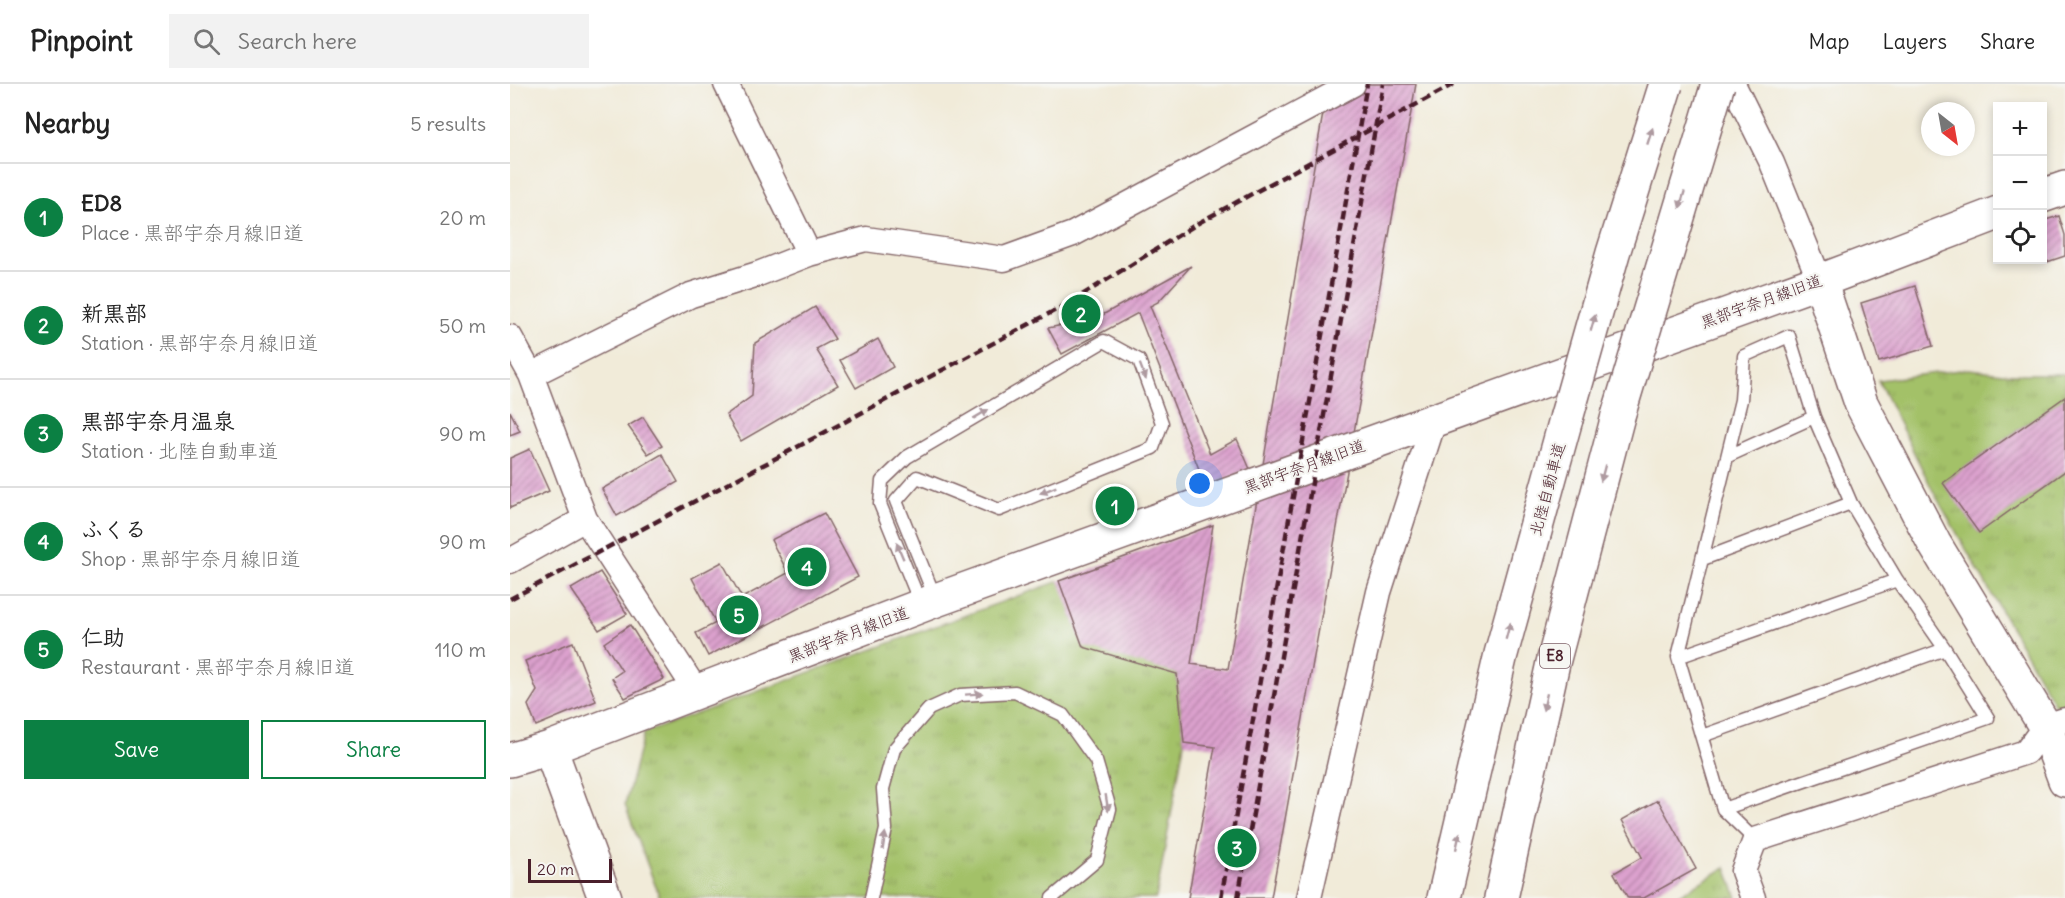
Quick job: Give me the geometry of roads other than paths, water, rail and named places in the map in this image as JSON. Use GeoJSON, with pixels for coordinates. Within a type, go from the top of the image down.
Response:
{"type":"FeatureCollection","features":[{"type":"Feature","properties":{"kind":"main road","name":"北陸自動車道"},"geometry":{"type":"LineString","coordinates":[[1444,898],[1501,654],[1613,253],[1666,84]]}},
{"type":"Feature","properties":{"kind":"main road","name":"E8"},"geometry":{"type":"LineString","coordinates":[[1500,898],[1553,663],[1618,416],[1718,84]]}},
{"type":"Feature","properties":{"kind":"main road"},"geometry":{"type":"LineString","coordinates":[[2047,195],[2065,188]]}},
{"type":"Feature","properties":{"kind":"main road","name":"黒部宇奈月線旧道"},"geometry":{"type":"LineString","coordinates":[[510,760],[550,748],[929,603],[1435,418],[1820,281],[1993,215]]}},
{"type":"Feature","properties":{"kind":"main road"},"geometry":{"type":"LineString","coordinates":[[1820,281],[1861,403],[1934,543],[2055,723],[2065,780]]}},
{"type":"Feature","properties":{"kind":"main road"},"geometry":{"type":"LineString","coordinates":[[550,748],[605,898]]}},
{"type":"Feature","properties":{"kind":"street"},"geometry":{"type":"LineString","coordinates":[[726,84],[809,254]]}},
{"type":"Feature","properties":{"kind":"street"},"geometry":{"type":"LineString","coordinates":[[531,375],[691,295],[758,274],[809,254],[866,239],[1004,259],[1073,234],[1353,84]]}},
{"type":"Feature","properties":{"kind":"street"},"geometry":{"type":"LineString","coordinates":[[1733,84],[1772,163],[1820,281]]}},
{"type":"Feature","properties":{"kind":"street"},"geometry":{"type":"LineString","coordinates":[[510,338],[531,375],[585,519],[697,692]]}},
{"type":"Feature","properties":{"kind":"street"},"geometry":{"type":"LineString","coordinates":[[1309,898],[1378,592],[1435,418]]}},
{"type":"Feature","properties":{"kind":"street"},"geometry":{"type":"LineString","coordinates":[[510,561],[585,519]]}},
{"type":"Feature","properties":{"kind":"street"},"geometry":{"type":"LineString","coordinates":[[1753,898],[1743,871],[1755,840],[2026,752],[2055,723]]}},
{"type":"Feature","properties":{"kind":"lane"},"geometry":{"type":"LineString","coordinates":[[1723,809],[1988,718],[1945,649],[1897,580],[1851,503],[1814,417],[1789,336],[1744,357],[1741,400],[1678,657],[1723,809],[1755,840]]}},
{"type":"Feature","properties":{"kind":"lane"},"geometry":{"type":"LineString","coordinates":[[1104,340],[1138,360],[1162,423],[1153,448],[999,510],[917,477],[896,501],[929,603],[880,504],[882,481],[907,457],[1104,340]]}},
{"type":"Feature","properties":{"kind":"lane"},"geometry":{"type":"LineString","coordinates":[[1728,456],[1814,417]]}},
{"type":"Feature","properties":{"kind":"lane"},"geometry":{"type":"LineString","coordinates":[[1702,559],[1851,503]]}},
{"type":"Feature","properties":{"kind":"lane"},"geometry":{"type":"LineString","coordinates":[[1678,657],[1897,580]]}},
{"type":"Feature","properties":{"kind":"lane"},"geometry":{"type":"LineString","coordinates":[[1702,736],[1945,649]]}},
{"type":"Feature","properties":{"kind":"lane"},"geometry":{"type":"LineString","coordinates":[[871,898],[886,829],[883,789],[894,749],[929,710],[960,695],[1015,692],[1063,715],[1096,761],[1110,809],[1097,860],[1052,898]]}},
{"type":"Feature","properties":{"kind":"railway"},"geometry":{"type":"LineString","coordinates":[[1221,898],[1367,84]]}},
{"type":"Feature","properties":{"kind":"railway"},"geometry":{"type":"LineString","coordinates":[[1238,898],[1383,84]]}},
{"type":"Feature","properties":{"kind":"railway"},"geometry":{"type":"LineString","coordinates":[[510,599],[1071,302],[1200,222],[1454,84]]}},
{"type":"Feature","properties":{"kind":"place","name":"新黒部"},"geometry":{"type":"Point","coordinates":[1081,314]}},
{"type":"Feature","properties":{"kind":"place","name":"ED8"},"geometry":{"type":"Point","coordinates":[1115,506]}},
{"type":"Feature","properties":{"kind":"place","name":"ふくる"},"geometry":{"type":"Point","coordinates":[807,567]}},
{"type":"Feature","properties":{"kind":"place","name":"仁助"},"geometry":{"type":"Point","coordinates":[739,615]}},
{"type":"Feature","properties":{"kind":"place","name":"黒部宇奈月温泉"},"geometry":{"type":"Point","coordinates":[1237,848]}}]}
